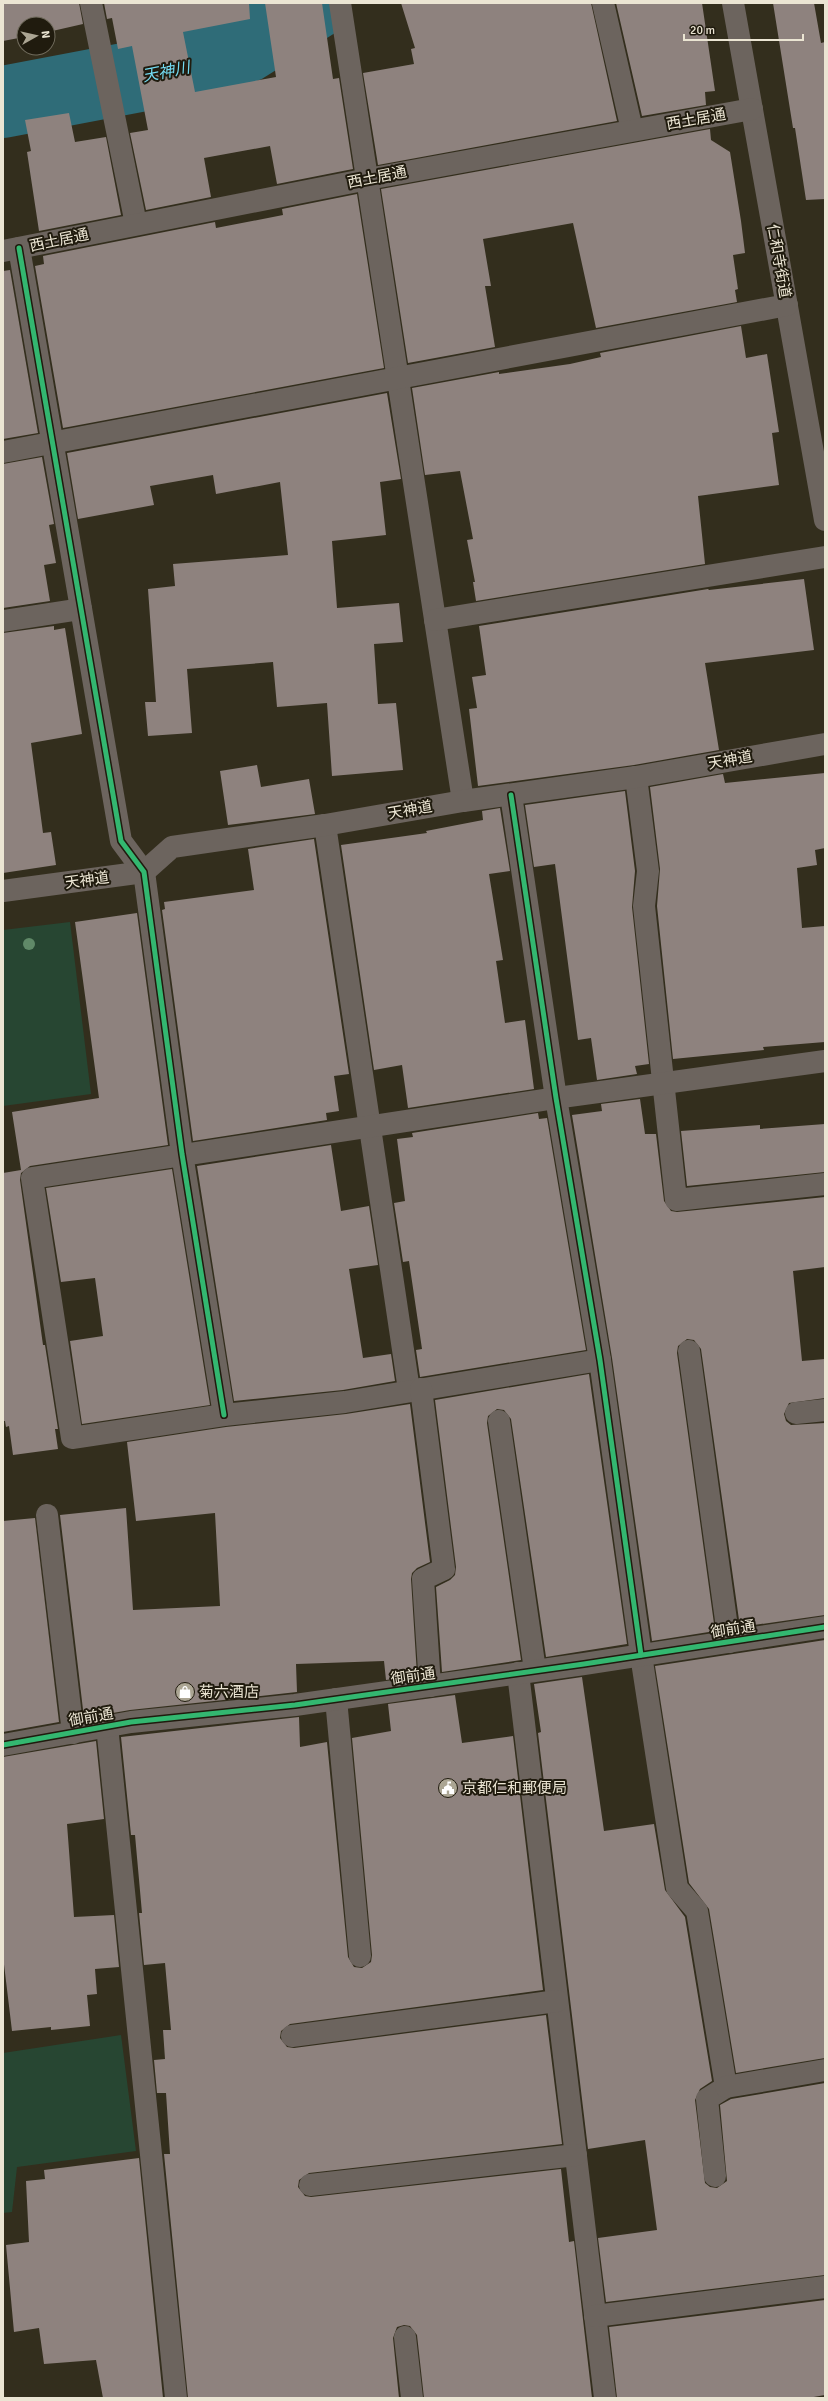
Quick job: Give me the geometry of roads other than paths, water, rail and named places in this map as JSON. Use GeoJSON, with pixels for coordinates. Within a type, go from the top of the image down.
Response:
{"type":"FeatureCollection","features":[{"type":"Feature","properties":{"kind":"street"},"geometry":{"type":"LineString","coordinates":[[91,3],[136,224]]}},
{"type":"Feature","properties":{"kind":"street"},"geometry":{"type":"LineString","coordinates":[[603,3],[632,130]]}},
{"type":"Feature","properties":{"kind":"street","name":"仁和寺街道"},"geometry":{"type":"LineString","coordinates":[[733,3],[825,520]]}},
{"type":"Feature","properties":{"kind":"street"},"geometry":{"type":"LineString","coordinates":[[341,9],[463,801]]}},
{"type":"Feature","properties":{"kind":"street","name":"西土居通"},"geometry":{"type":"LineString","coordinates":[[11,249],[368,179],[752,109]]}},
{"type":"Feature","properties":{"kind":"street"},"geometry":{"type":"LineString","coordinates":[[11,249],[53,442],[121,841],[144,872],[182,1154],[224,1415]]}},
{"type":"Feature","properties":{"kind":"street"},"geometry":{"type":"LineString","coordinates":[[3,452],[787,305]]}},
{"type":"Feature","properties":{"kind":"street"},"geometry":{"type":"LineString","coordinates":[[435,620],[825,557]]}},
{"type":"Feature","properties":{"kind":"street"},"geometry":{"type":"LineString","coordinates":[[3,621],[81,609]]}},
{"type":"Feature","properties":{"kind":"street","name":"天神道"},"geometry":{"type":"LineString","coordinates":[[3,891],[144,872],[172,847],[324,825],[463,801],[636,777],[825,744]]}},
{"type":"Feature","properties":{"kind":"street"},"geometry":{"type":"LineString","coordinates":[[636,777],[648,871],[644,906],[676,1200],[825,1184]]}},
{"type":"Feature","properties":{"kind":"street"},"geometry":{"type":"LineString","coordinates":[[511,795],[556,1098],[600,1360],[641,1656],[677,1888],[697,1911],[726,2087]]}},
{"type":"Feature","properties":{"kind":"street"},"geometry":{"type":"LineString","coordinates":[[324,825],[370,1128],[444,1569],[423,1579],[430,1686]]}},
{"type":"Feature","properties":{"kind":"street"},"geometry":{"type":"LineString","coordinates":[[600,1360],[345,1402],[224,1415],[72,1438],[32,1178],[182,1154],[370,1128],[556,1098],[825,1061]]}},
{"type":"Feature","properties":{"kind":"street"},"geometry":{"type":"LineString","coordinates":[[689,1351],[729,1642]]}},
{"type":"Feature","properties":{"kind":"street"},"geometry":{"type":"LineString","coordinates":[[796,1413],[825,1410]]}},
{"type":"Feature","properties":{"kind":"street"},"geometry":{"type":"LineString","coordinates":[[499,1421],[527,1672],[558,2001],[605,2398]]}},
{"type":"Feature","properties":{"kind":"street"},"geometry":{"type":"LineString","coordinates":[[47,1515],[73,1733]]}},
{"type":"Feature","properties":{"kind":"street","name":"御前通"},"geometry":{"type":"LineString","coordinates":[[3,1745],[107,1726],[336,1699],[641,1656],[825,1627]]}},
{"type":"Feature","properties":{"kind":"street"},"geometry":{"type":"LineString","coordinates":[[336,1699],[360,1956]]}},
{"type":"Feature","properties":{"kind":"street"},"geometry":{"type":"LineString","coordinates":[[107,1726],[176,2398]]}},
{"type":"Feature","properties":{"kind":"street"},"geometry":{"type":"LineString","coordinates":[[292,2036],[558,2001]]}},
{"type":"Feature","properties":{"kind":"street"},"geometry":{"type":"LineString","coordinates":[[715,2176],[707,2099],[726,2087],[825,2070]]}},
{"type":"Feature","properties":{"kind":"street"},"geometry":{"type":"LineString","coordinates":[[310,2185],[576,2155]]}},
{"type":"Feature","properties":{"kind":"street"},"geometry":{"type":"LineString","coordinates":[[595,2316],[825,2287]]}},
{"type":"Feature","properties":{"kind":"street"},"geometry":{"type":"LineString","coordinates":[[405,2337],[412,2398]]}},
{"type":"Feature","properties":{"kind":"waterway","name":"天神川"},"geometry":{"type":"LineString","coordinates":[[3,102],[208,63],[245,47],[315,3]]}},
{"type":"Feature","properties":{"kind":"place","name":"菊六酒店"},"geometry":{"type":"Point","coordinates":[185,1692]}},
{"type":"Feature","properties":{"kind":"place","name":"京都仁和郵便局"},"geometry":{"type":"Point","coordinates":[448,1788]}}]}
